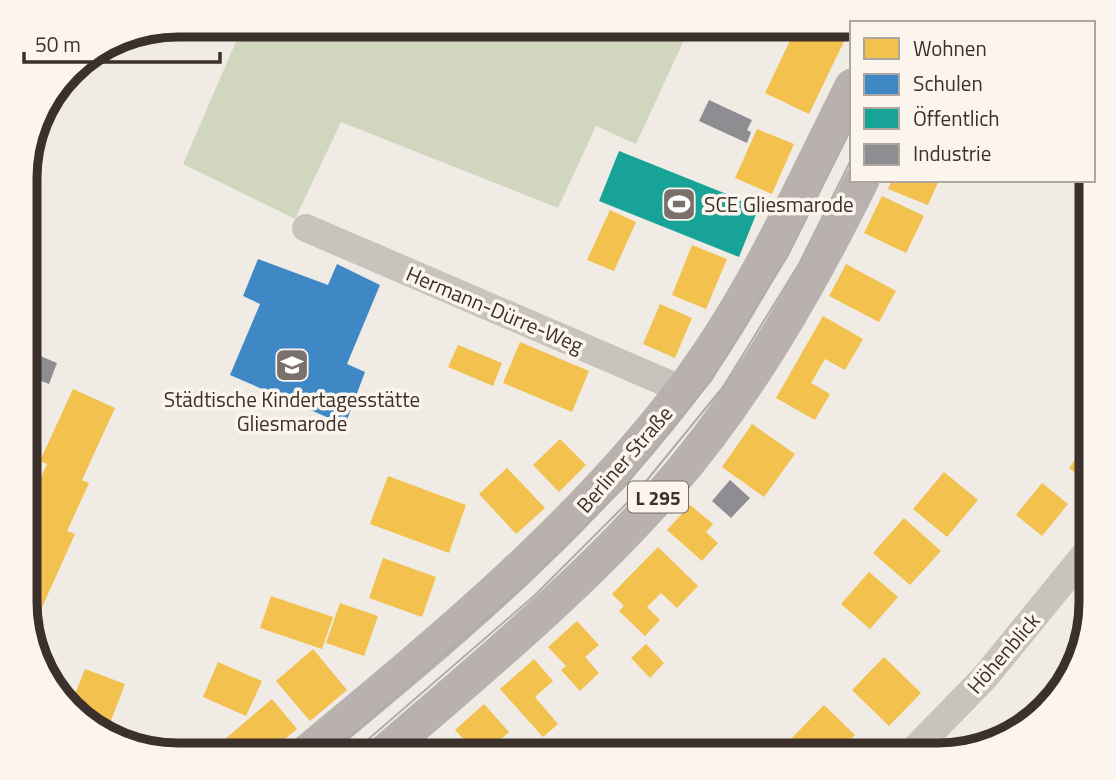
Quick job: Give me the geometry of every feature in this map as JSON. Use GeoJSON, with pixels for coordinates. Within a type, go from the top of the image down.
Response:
{"type":"FeatureCollection","features":[{"type":"Feature","properties":{"kind":"main road","name":"Berliner Straße"},"geometry":{"type":"LineString","coordinates":[[317,743],[564,528],[624,463],[683,390],[752,285],[850,90]]}},
{"type":"Feature","properties":{"kind":"main road","name":"L 295"},"geometry":{"type":"LineString","coordinates":[[394,743],[600,559],[667,487],[729,408],[787,322],[861,182]]}},
{"type":"Feature","properties":{"kind":"street","name":"Hermann-Dürre-Weg"},"geometry":{"type":"LineString","coordinates":[[306,228],[683,390]]}},
{"type":"Feature","properties":{"kind":"street","name":"Höhenblick"},"geometry":{"type":"LineString","coordinates":[[921,743],[985,677],[1079,562]]}},
{"type":"Feature","properties":{"kind":"green space"},"geometry":{"type":"Polygon","coordinates":[[[238,37],[685,37],[636,144],[596,126],[558,208],[341,122],[295,219],[183,164],[238,37]]]}},
{"type":"Feature","properties":{"kind":"building: Wohnen"},"geometry":{"type":"Polygon","coordinates":[[[792,37],[846,37],[809,114],[765,93],[792,37]]]}},
{"type":"Feature","properties":{"kind":"building: Wohnen"},"geometry":{"type":"Polygon","coordinates":[[[757,129],[794,144],[772,194],[735,178],[757,129]]]}},
{"type":"Feature","properties":{"kind":"building: Wohnen"},"geometry":{"type":"Polygon","coordinates":[[[891,182],[938,182],[928,205],[888,189],[891,182]]]}},
{"type":"Feature","properties":{"kind":"building: Wohnen"},"geometry":{"type":"Polygon","coordinates":[[[882,196],[924,216],[906,253],[864,233],[882,196]]]}},
{"type":"Feature","properties":{"kind":"building: Wohnen"},"geometry":{"type":"Polygon","coordinates":[[[610,210],[636,222],[614,271],[587,260],[610,210]]]}},
{"type":"Feature","properties":{"kind":"building: Wohnen"},"geometry":{"type":"Polygon","coordinates":[[[692,245],[727,259],[706,309],[672,295],[692,245]]]}},
{"type":"Feature","properties":{"kind":"building: Wohnen"},"geometry":{"type":"Polygon","coordinates":[[[846,264],[896,291],[879,322],[829,296],[846,264]]]}},
{"type":"Feature","properties":{"kind":"building: Wohnen"},"geometry":{"type":"Polygon","coordinates":[[[660,304],[692,318],[675,358],[643,344],[660,304]]]}},
{"type":"Feature","properties":{"kind":"building: Wohnen"},"geometry":{"type":"Polygon","coordinates":[[[823,316],[863,339],[845,370],[825,359],[811,383],[830,394],[815,420],[776,398],[823,316]]]}},
{"type":"Feature","properties":{"kind":"building: Wohnen"},"geometry":{"type":"Polygon","coordinates":[[[520,342],[589,371],[572,412],[503,383],[520,342]]]}},
{"type":"Feature","properties":{"kind":"building: Wohnen"},"geometry":{"type":"Polygon","coordinates":[[[458,345],[502,363],[493,386],[448,367],[458,345]]]}},
{"type":"Feature","properties":{"kind":"building: Wohnen"},"geometry":{"type":"Polygon","coordinates":[[[73,389],[115,408],[82,480],[89,483],[67,531],[75,534],[38,617],[37,486],[47,464],[40,461],[73,389]]]}},
{"type":"Feature","properties":{"kind":"building: Wohnen"},"geometry":{"type":"Polygon","coordinates":[[[752,424],[795,454],[764,497],[722,467],[752,424]]]}},
{"type":"Feature","properties":{"kind":"building: Wohnen"},"geometry":{"type":"Polygon","coordinates":[[[560,439],[586,465],[559,492],[533,465],[560,439]]]}},
{"type":"Feature","properties":{"kind":"building: Wohnen"},"geometry":{"type":"Polygon","coordinates":[[[1079,454],[1079,476],[1069,468],[1079,454]]]}},
{"type":"Feature","properties":{"kind":"building: Wohnen"},"geometry":{"type":"Polygon","coordinates":[[[507,468],[545,508],[516,534],[479,494],[507,468]]]}},
{"type":"Feature","properties":{"kind":"building: Wohnen"},"geometry":{"type":"Polygon","coordinates":[[[944,472],[978,500],[947,537],[913,509],[944,472]]]}},
{"type":"Feature","properties":{"kind":"building: Wohnen"},"geometry":{"type":"Polygon","coordinates":[[[388,476],[466,505],[449,553],[370,524],[388,476]]]}},
{"type":"Feature","properties":{"kind":"building: Wohnen"},"geometry":{"type":"Polygon","coordinates":[[[1042,483],[1068,504],[1042,536],[1016,515],[1042,483]]]}},
{"type":"Feature","properties":{"kind":"building: Wohnen"},"geometry":{"type":"Polygon","coordinates":[[[690,505],[713,524],[706,532],[718,543],[702,561],[667,530],[690,505]]]}},
{"type":"Feature","properties":{"kind":"building: Wohnen"},"geometry":{"type":"Polygon","coordinates":[[[904,518],[941,551],[910,585],[873,553],[904,518]]]}},
{"type":"Feature","properties":{"kind":"building: Wohnen"},"geometry":{"type":"Polygon","coordinates":[[[658,547],[698,586],[677,608],[661,593],[647,607],[660,620],[645,636],[619,611],[624,606],[612,594],[658,547]]]}},
{"type":"Feature","properties":{"kind":"building: Wohnen"},"geometry":{"type":"Polygon","coordinates":[[[383,558],[436,577],[422,617],[369,598],[383,558]]]}},
{"type":"Feature","properties":{"kind":"building: Wohnen"},"geometry":{"type":"Polygon","coordinates":[[[869,572],[898,597],[870,629],[841,604],[869,572]]]}},
{"type":"Feature","properties":{"kind":"building: Wohnen"},"geometry":{"type":"Polygon","coordinates":[[[271,596],[333,617],[322,649],[260,628],[271,596]]]}},
{"type":"Feature","properties":{"kind":"building: Wohnen"},"geometry":{"type":"Polygon","coordinates":[[[340,603],[378,616],[364,656],[326,643],[340,603]]]}},
{"type":"Feature","properties":{"kind":"building: Wohnen"},"geometry":{"type":"Polygon","coordinates":[[[577,621],[599,645],[585,657],[599,673],[580,691],[561,670],[566,666],[548,647],[577,621]]]}},
{"type":"Feature","properties":{"kind":"building: Wohnen"},"geometry":{"type":"Polygon","coordinates":[[[646,644],[664,663],[650,678],[631,658],[646,644]]]}},
{"type":"Feature","properties":{"kind":"building: Wohnen"},"geometry":{"type":"Polygon","coordinates":[[[313,649],[347,690],[310,721],[276,681],[313,649]]]}},
{"type":"Feature","properties":{"kind":"building: Wohnen"},"geometry":{"type":"Polygon","coordinates":[[[884,657],[921,693],[889,726],[852,690],[884,657]]]}},
{"type":"Feature","properties":{"kind":"building: Wohnen"},"geometry":{"type":"Polygon","coordinates":[[[534,659],[553,681],[535,697],[558,724],[543,737],[500,689],[534,659]]]}},
{"type":"Feature","properties":{"kind":"building: Wohnen"},"geometry":{"type":"Polygon","coordinates":[[[218,662],[262,681],[246,716],[203,697],[218,662]]]}},
{"type":"Feature","properties":{"kind":"building: Wohnen"},"geometry":{"type":"Polygon","coordinates":[[[85,669],[125,684],[110,723],[92,714],[74,697],[85,669]]]}},
{"type":"Feature","properties":{"kind":"building: Wohnen"},"geometry":{"type":"Polygon","coordinates":[[[272,699],[297,729],[280,743],[220,743],[272,699]]]}},
{"type":"Feature","properties":{"kind":"building: Wohnen"},"geometry":{"type":"Polygon","coordinates":[[[484,704],[509,732],[496,743],[467,743],[455,730],[484,704]]]}},
{"type":"Feature","properties":{"kind":"building: Wohnen"},"geometry":{"type":"Polygon","coordinates":[[[824,705],[855,735],[847,743],[787,743],[824,705]]]}},
{"type":"Feature","properties":{"kind":"building: Schulen"},"geometry":{"type":"Polygon","coordinates":[[[258,259],[328,285],[337,264],[380,285],[347,364],[365,372],[345,425],[230,375],[260,304],[243,296],[258,259]]]}},
{"type":"Feature","properties":{"kind":"building: Öffentlich","name":"SCE Gliesmarode"},"geometry":{"type":"Polygon","coordinates":[[[619,151],[759,207],[739,257],[599,201],[619,151]]]}},
{"type":"Feature","properties":{"kind":"building: Industrie"},"geometry":{"type":"Polygon","coordinates":[[[709,100],[752,120],[747,130],[751,132],[747,143],[699,121],[709,100]]]}},
{"type":"Feature","properties":{"kind":"building: Industrie"},"geometry":{"type":"Polygon","coordinates":[[[37,355],[57,363],[49,384],[37,379],[37,355]]]}},
{"type":"Feature","properties":{"kind":"building: Industrie"},"geometry":{"type":"Polygon","coordinates":[[[730,480],[750,498],[731,518],[712,501],[730,480]]]}},
{"type":"Feature","properties":{"kind":"tram line"},"geometry":{"type":"LineString","coordinates":[[343,743],[524,586],[624,487],[712,379],[787,257],[850,131]]}},
{"type":"Feature","properties":{"kind":"tram line"},"geometry":{"type":"LineString","coordinates":[[364,743],[534,596],[634,496],[723,387],[799,264],[850,162]]}},
{"type":"Feature","properties":{"kind":"place","name":"SCE Gliesmarode"},"geometry":{"type":"Point","coordinates":[679,204]}},
{"type":"Feature","properties":{"kind":"place","name":"Städtische Kindertagesstätte Gliesmarode"},"geometry":{"type":"Point","coordinates":[292,365]}}]}
